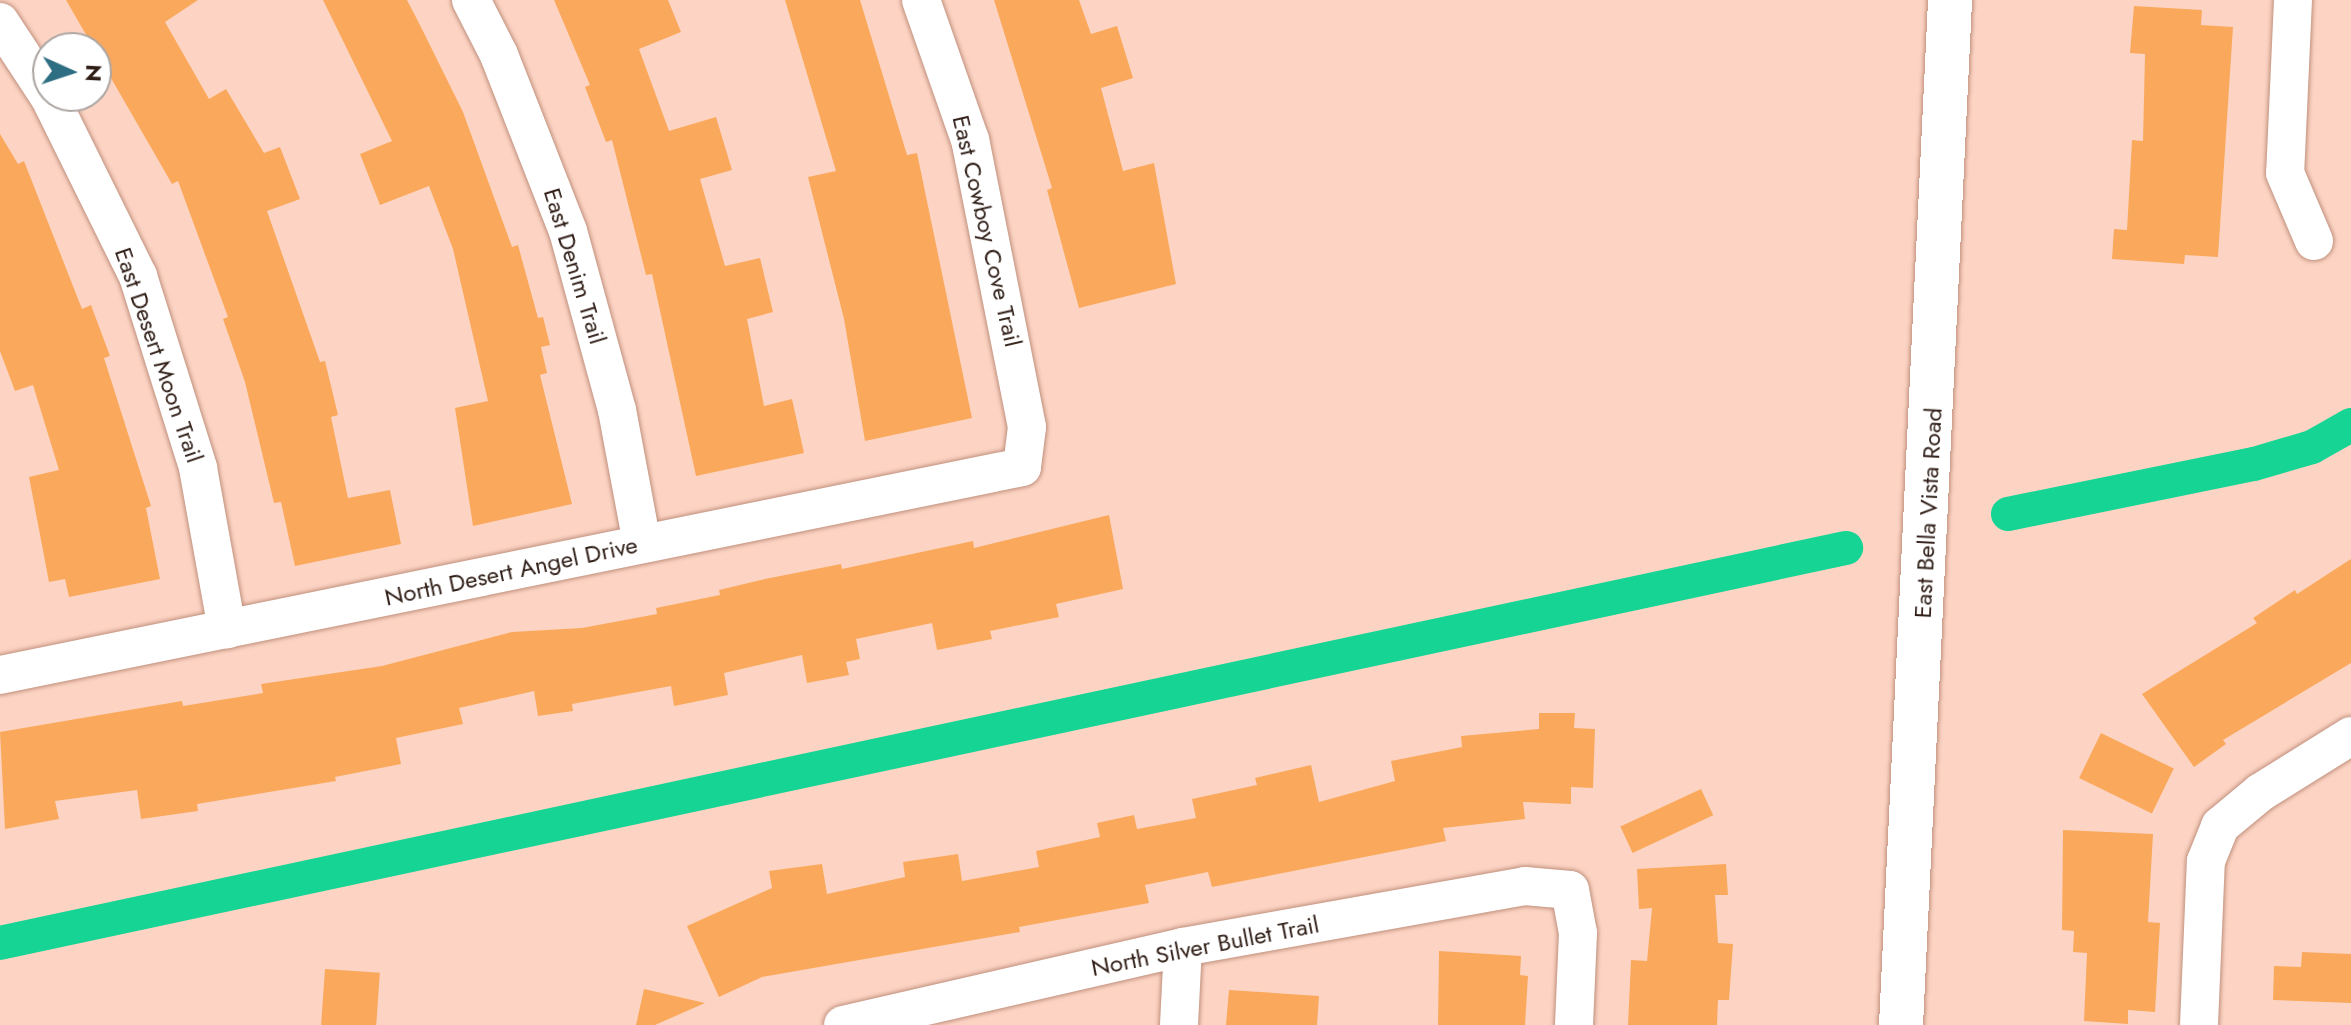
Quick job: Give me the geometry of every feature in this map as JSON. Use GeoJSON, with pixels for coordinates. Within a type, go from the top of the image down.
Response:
{"type":"FeatureCollection","features":[{"type":"Feature","properties":{"kind":"street","name":"East Denim Trail"},"geometry":{"type":"LineString","coordinates":[[471,0],[499,55],[568,231],[617,410],[642,544]]}},
{"type":"Feature","properties":{"kind":"street","name":"East Cowboy Cove Trail"},"geometry":{"type":"LineString","coordinates":[[921,0],[970,140],[1027,427],[1022,467]]}},
{"type":"Feature","properties":{"kind":"street","name":"East Bella Vista Road"},"geometry":{"type":"LineString","coordinates":[[1901,1025],[1950,0]]}},
{"type":"Feature","properties":{"kind":"street"},"geometry":{"type":"LineString","coordinates":[[2293,0],[2285,173],[2314,241]]}},
{"type":"Feature","properties":{"kind":"street","name":"East Desert Moon Trail"},"geometry":{"type":"LineString","coordinates":[[0,22],[32,71]]}},
{"type":"Feature","properties":{"kind":"street","name":"East Desert Moon Trail"},"geometry":{"type":"LineString","coordinates":[[56,112],[138,276],[198,468],[227,629]]}},
{"type":"Feature","properties":{"kind":"street","name":"North Desert Angel Drive"},"geometry":{"type":"LineString","coordinates":[[0,675],[1022,467]]}},
{"type":"Feature","properties":{"kind":"street"},"geometry":{"type":"LineString","coordinates":[[2199,1025],[2206,861],[2220,826],[2261,792],[2351,736]]}},
{"type":"Feature","properties":{"kind":"street","name":"North Silver Bullet Trail"},"geometry":{"type":"LineString","coordinates":[[843,1025],[1183,947],[1525,886],[1570,890],[1578,933],[1574,1025]]}},
{"type":"Feature","properties":{"kind":"street"},"geometry":{"type":"LineString","coordinates":[[1179,1025],[1183,947]]}},
{"type":"Feature","properties":{"kind":"building"},"geometry":{"type":"Polygon","coordinates":[[[66,0],[198,0],[165,22],[209,99],[226,89],[264,153],[280,147],[300,199],[267,211],[320,362],[325,361],[338,415],[331,417],[348,498],[390,490],[401,544],[295,566],[281,502],[274,503],[245,382],[223,319],[228,317],[178,181],[172,184],[112,80],[112,32],[84,32],[66,0]]]}},
{"type":"Feature","properties":{"kind":"building"},"geometry":{"type":"Polygon","coordinates":[[[323,0],[407,0],[463,112],[512,247],[518,245],[538,318],[543,317],[550,345],[541,347],[547,373],[540,375],[572,504],[473,526],[455,408],[488,401],[453,249],[429,186],[380,205],[360,154],[392,141],[323,0]]]}},
{"type":"Feature","properties":{"kind":"building"},"geometry":{"type":"Polygon","coordinates":[[[554,0],[668,0],[681,32],[639,49],[669,131],[716,117],[732,170],[700,179],[725,266],[760,258],[773,312],[747,319],[764,406],[792,399],[804,453],[696,476],[652,274],[646,275],[612,140],[606,142],[585,87],[590,85],[554,0]]]}},
{"type":"Feature","properties":{"kind":"building"},"geometry":{"type":"Polygon","coordinates":[[[785,0],[860,0],[907,155],[917,153],[972,418],[865,441],[844,319],[808,177],[836,171],[785,0]]]}},
{"type":"Feature","properties":{"kind":"building"},"geometry":{"type":"Polygon","coordinates":[[[994,0],[1079,0],[1091,34],[1117,26],[1133,78],[1101,88],[1123,171],[1154,163],[1176,284],[1079,308],[1047,190],[1052,188],[994,0]]]}},
{"type":"Feature","properties":{"kind":"building"},"geometry":{"type":"Polygon","coordinates":[[[2134,6],[2202,10],[2201,25],[2233,27],[2218,257],[2185,255],[2184,264],[2112,259],[2114,229],[2127,230],[2132,140],[2143,141],[2145,54],[2130,53],[2134,6]]]}},
{"type":"Feature","properties":{"kind":"building"},"geometry":{"type":"Polygon","coordinates":[[[0,134],[18,164],[24,161],[82,309],[91,305],[110,356],[104,358],[151,506],[146,508],[160,579],[69,597],[65,579],[49,582],[29,477],[59,470],[33,385],[15,391],[0,351],[0,134]]]}},
{"type":"Feature","properties":{"kind":"building"},"geometry":{"type":"Polygon","coordinates":[[[1109,515],[1123,589],[1056,604],[1059,617],[990,631],[992,639],[937,650],[932,623],[856,639],[860,659],[846,662],[849,675],[807,683],[802,655],[724,673],[728,695],[674,706],[671,686],[572,704],[573,711],[538,716],[534,691],[459,708],[463,724],[396,738],[401,764],[335,777],[336,781],[197,804],[198,811],[141,819],[137,790],[55,801],[59,819],[5,829],[0,732],[182,701],[183,706],[263,693],[261,684],[382,666],[512,632],[582,628],[657,614],[656,608],[720,595],[719,590],[765,579],[841,564],[842,569],[973,541],[974,548],[1109,515]]]}},
{"type":"Feature","properties":{"kind":"building"},"geometry":{"type":"Polygon","coordinates":[[[2351,559],[2351,663],[2223,740],[2226,744],[2194,767],[2142,694],[2257,623],[2253,618],[2295,590],[2297,594],[2351,559]]]}},
{"type":"Feature","properties":{"kind":"building"},"geometry":{"type":"Polygon","coordinates":[[[1539,713],[1575,713],[1574,728],[1595,729],[1593,788],[1571,787],[1571,804],[1523,802],[1525,819],[1443,828],[1446,841],[1212,887],[1208,872],[1145,885],[1149,903],[1019,927],[1020,932],[762,977],[719,997],[687,926],[772,888],[769,871],[822,864],[827,894],[905,877],[903,862],[958,854],[962,881],[1039,867],[1036,851],[1100,837],[1097,823],[1134,815],[1137,829],[1196,818],[1192,799],[1257,785],[1255,778],[1311,765],[1319,802],[1395,781],[1391,761],[1462,747],[1461,736],[1539,729],[1539,713]]]}},
{"type":"Feature","properties":{"kind":"building"},"geometry":{"type":"Polygon","coordinates":[[[2101,733],[2174,769],[2152,813],[2079,778],[2101,733]]]}},
{"type":"Feature","properties":{"kind":"building"},"geometry":{"type":"Polygon","coordinates":[[[1701,789],[1713,815],[1633,853],[1620,827],[1701,789]]]}},
{"type":"Feature","properties":{"kind":"building"},"geometry":{"type":"Polygon","coordinates":[[[2063,830],[2153,834],[2148,922],[2160,923],[2155,1012],[2128,1010],[2128,1024],[2084,1021],[2087,953],[2073,952],[2074,931],[2062,930],[2063,830]]]}},
{"type":"Feature","properties":{"kind":"building"},"geometry":{"type":"Polygon","coordinates":[[[1726,864],[1728,895],[1715,895],[1718,943],[1733,944],[1729,1000],[1718,1000],[1717,1025],[1628,1025],[1631,960],[1647,961],[1652,908],[1639,909],[1637,869],[1726,864]]]}},
{"type":"Feature","properties":{"kind":"building"},"geometry":{"type":"Polygon","coordinates":[[[1439,951],[1521,956],[1520,975],[1528,976],[1525,1025],[1438,1025],[1439,951]]]}},
{"type":"Feature","properties":{"kind":"building"},"geometry":{"type":"Polygon","coordinates":[[[2302,952],[2351,954],[2351,1003],[2273,1000],[2274,966],[2301,967],[2302,952]]]}},
{"type":"Feature","properties":{"kind":"building"},"geometry":{"type":"Polygon","coordinates":[[[325,969],[380,973],[376,1025],[321,1025],[325,969]]]}},
{"type":"Feature","properties":{"kind":"building"},"geometry":{"type":"Polygon","coordinates":[[[644,989],[705,1003],[655,1025],[636,1025],[644,989]]]}},
{"type":"Feature","properties":{"kind":"building"},"geometry":{"type":"Polygon","coordinates":[[[1229,990],[1319,996],[1317,1025],[1226,1025],[1229,990]]]}},
{"type":"Feature","properties":{"kind":"waterway"},"geometry":{"type":"LineString","coordinates":[[2008,514],[2254,464],[2312,447],[2351,425]]}},
{"type":"Feature","properties":{"kind":"waterway"},"geometry":{"type":"LineString","coordinates":[[0,943],[1846,548]]}}]}
